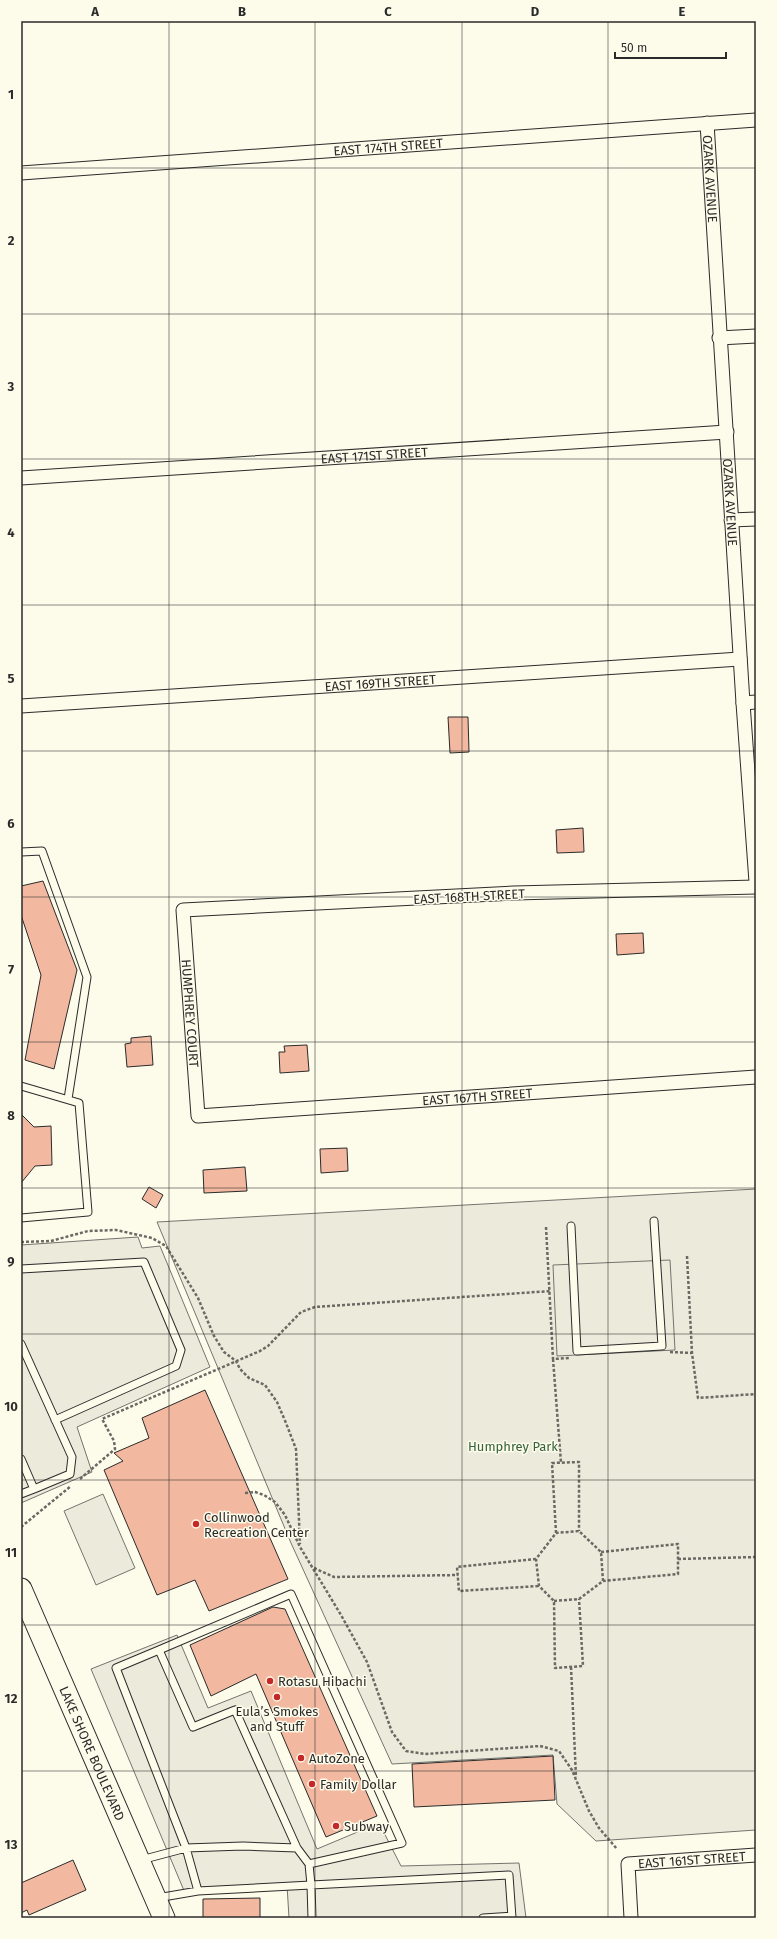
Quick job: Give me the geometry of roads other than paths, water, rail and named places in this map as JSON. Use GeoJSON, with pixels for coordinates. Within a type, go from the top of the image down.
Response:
{"type":"FeatureCollection","features":[{"type":"Feature","properties":{"kind":"main road","name":"LAKE SHORE BOULEVARD"},"geometry":{"type":"LineString","coordinates":[[21,1589],[164,1918]]}},
{"type":"Feature","properties":{"kind":"street","name":"EAST 174TH STREET"},"geometry":{"type":"LineString","coordinates":[[21,173],[756,120]]}},
{"type":"Feature","properties":{"kind":"street","name":"OZARK AVENUE"},"geometry":{"type":"LineString","coordinates":[[707,123],[719,338],[727,432],[742,703],[756,882]]}},
{"type":"Feature","properties":{"kind":"street"},"geometry":{"type":"LineString","coordinates":[[719,338],[756,336]]}},
{"type":"Feature","properties":{"kind":"street","name":"EAST 171ST STREET"},"geometry":{"type":"LineString","coordinates":[[21,478],[727,432]]}},
{"type":"Feature","properties":{"kind":"street"},"geometry":{"type":"LineString","coordinates":[[731,520],[756,519]]}},
{"type":"Feature","properties":{"kind":"street","name":"EAST 169TH STREET"},"geometry":{"type":"LineString","coordinates":[[21,706],[740,659]]}},
{"type":"Feature","properties":{"kind":"street"},"geometry":{"type":"LineString","coordinates":[[742,703],[756,702]]}},
{"type":"Feature","properties":{"kind":"street","name":"EAST 168TH STREET"},"geometry":{"type":"LineString","coordinates":[[183,910],[514,893],[756,887]]}},
{"type":"Feature","properties":{"kind":"street","name":"HUMPHREY COURT"},"geometry":{"type":"LineString","coordinates":[[183,910],[198,1116]]}},
{"type":"Feature","properties":{"kind":"street","name":"EAST 167TH STREET"},"geometry":{"type":"LineString","coordinates":[[198,1116],[756,1077]]}},
{"type":"Feature","properties":{"kind":"street","name":"EAST 161ST STREET"},"geometry":{"type":"LineString","coordinates":[[631,1918],[628,1864],[756,1855]]}},
{"type":"Feature","properties":{"kind":"lane"},"geometry":{"type":"LineString","coordinates":[[21,852],[42,851],[88,977],[68,1099]]}},
{"type":"Feature","properties":{"kind":"lane"},"geometry":{"type":"LineString","coordinates":[[21,1086],[79,1103],[88,1212],[21,1218]]}},
{"type":"Feature","properties":{"kind":"lane"},"geometry":{"type":"LineString","coordinates":[[571,1226],[577,1351],[662,1346],[654,1221]]}},
{"type":"Feature","properties":{"kind":"lane"},"geometry":{"type":"LineString","coordinates":[[21,1269],[144,1262],[181,1350],[176,1366],[55,1420]]}},
{"type":"Feature","properties":{"kind":"lane"},"geometry":{"type":"LineString","coordinates":[[21,1344],[72,1457],[70,1474],[21,1494]]}},
{"type":"Feature","properties":{"kind":"lane"},"geometry":{"type":"LineString","coordinates":[[21,1459],[34,1488]]}},
{"type":"Feature","properties":{"kind":"lane"},"geometry":{"type":"LineString","coordinates":[[198,1891],[186,1848],[116,1668],[292,1594],[402,1843],[309,1864]]}},
{"type":"Feature","properties":{"kind":"lane"},"geometry":{"type":"LineString","coordinates":[[159,1650],[193,1727],[235,1710],[297,1848],[309,1864],[312,1918]]}},
{"type":"Feature","properties":{"kind":"lane"},"geometry":{"type":"LineString","coordinates":[[139,1860],[186,1848],[243,1846],[297,1848]]}},
{"type":"Feature","properties":{"kind":"lane"},"geometry":{"type":"LineString","coordinates":[[155,1898],[198,1891],[509,1875],[512,1917],[483,1918]]}},
{"type":"Feature","properties":{"kind":"place","name":"Collinwood Recreation Center"},"geometry":{"type":"Point","coordinates":[196,1524]}},
{"type":"Feature","properties":{"kind":"place","name":"Rotasu Hibachi"},"geometry":{"type":"Point","coordinates":[270,1681]}},
{"type":"Feature","properties":{"kind":"place","name":"Eula’s Smokes and Stuff"},"geometry":{"type":"Point","coordinates":[277,1697]}},
{"type":"Feature","properties":{"kind":"place","name":"AutoZone"},"geometry":{"type":"Point","coordinates":[301,1758]}},
{"type":"Feature","properties":{"kind":"place","name":"Family Dollar"},"geometry":{"type":"Point","coordinates":[312,1784]}},
{"type":"Feature","properties":{"kind":"place","name":"Subway"},"geometry":{"type":"Point","coordinates":[336,1826]}},
{"type":"Feature","properties":{"kind":"park label","name":"Humphrey Park"},"geometry":{"type":"Point","coordinates":[513,1446]}}]}
